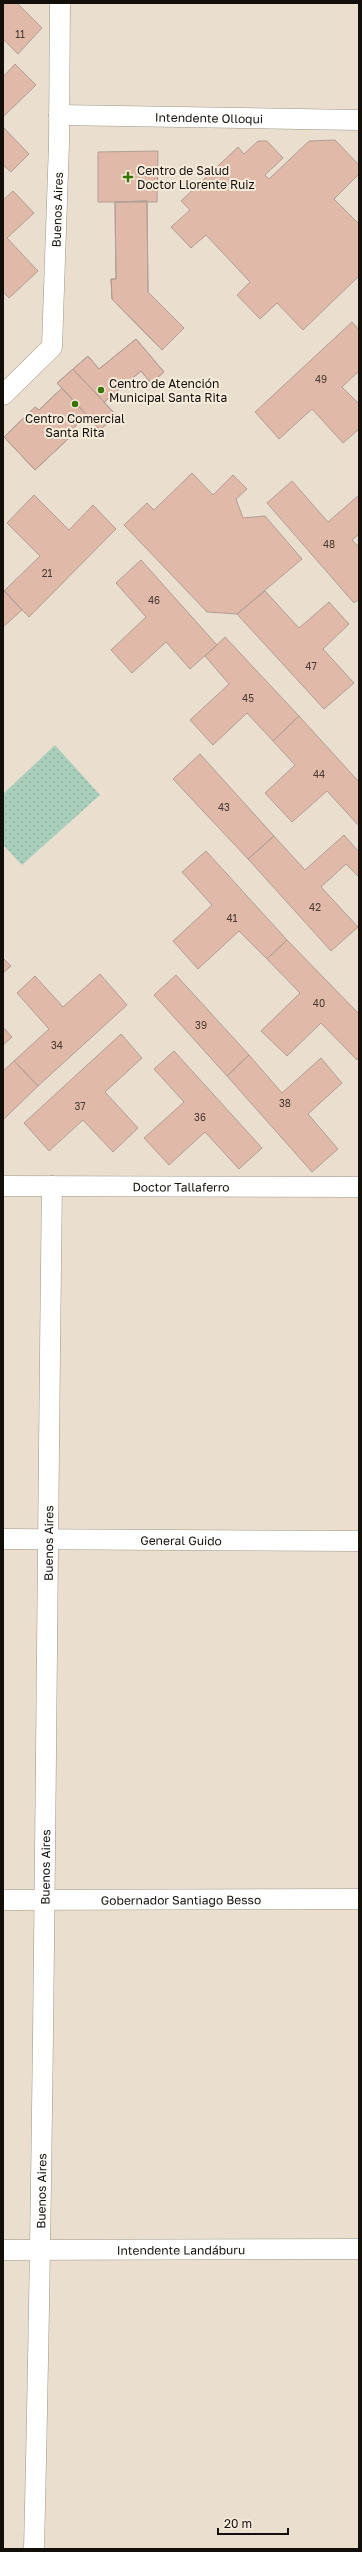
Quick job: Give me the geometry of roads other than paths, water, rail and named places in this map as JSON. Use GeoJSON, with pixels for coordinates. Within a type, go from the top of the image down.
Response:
{"type":"FeatureCollection","features":[{"type":"Feature","properties":{"kind":"street","name":"Buenos Aires"},"geometry":{"type":"LineString","coordinates":[[3,395],[52,347],[59,115],[60,3]]}},
{"type":"Feature","properties":{"kind":"street","name":"Intendente Olloqui"},"geometry":{"type":"LineString","coordinates":[[59,115],[359,120]]}},
{"type":"Feature","properties":{"kind":"street","name":"Doctor Tallaferro"},"geometry":{"type":"LineString","coordinates":[[3,1186],[359,1187]]}},
{"type":"Feature","properties":{"kind":"street","name":"Buenos Aires"},"geometry":{"type":"LineString","coordinates":[[34,2549],[41,2250],[43,1901],[52,1186]]}},
{"type":"Feature","properties":{"kind":"street","name":"General Guido"},"geometry":{"type":"LineString","coordinates":[[3,1539],[359,1541]]}},
{"type":"Feature","properties":{"kind":"street","name":"Gobernador Santiago Besso"},"geometry":{"type":"LineString","coordinates":[[3,1900],[359,1899]]}},
{"type":"Feature","properties":{"kind":"street","name":"Intendente Landáburu"},"geometry":{"type":"LineString","coordinates":[[3,2250],[359,2248]]}},
{"type":"Feature","properties":{"kind":"place","name":"Centro de Salud Doctor Llorente Ruiz"},"geometry":{"type":"Point","coordinates":[128,177]}},
{"type":"Feature","properties":{"kind":"place","name":"Centro de Atención Municipal Santa Rita"},"geometry":{"type":"Point","coordinates":[101,390]}},
{"type":"Feature","properties":{"kind":"place","name":"Centro Comercial Santa Rita"},"geometry":{"type":"Point","coordinates":[75,404]}}]}
